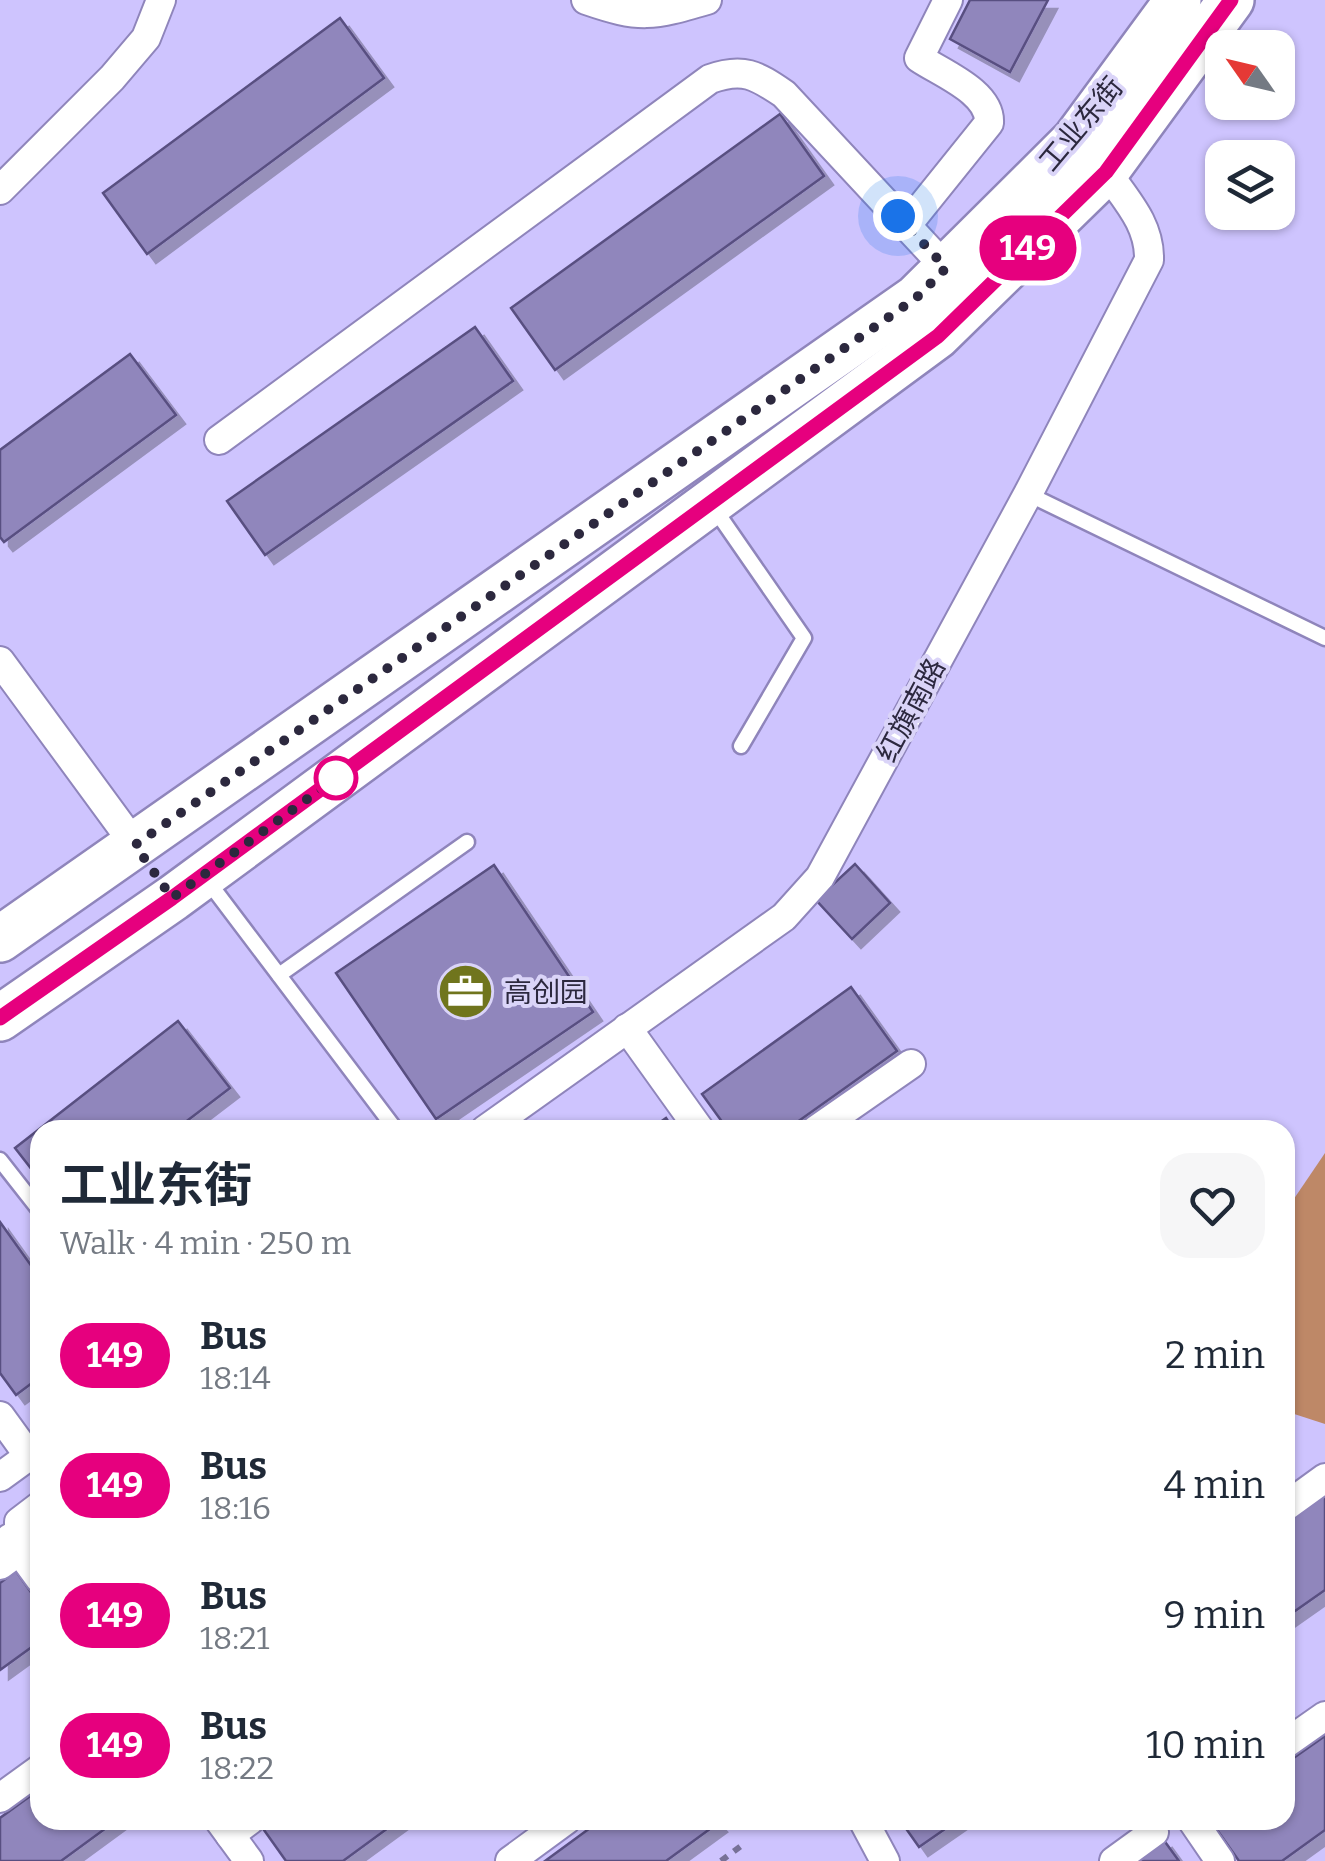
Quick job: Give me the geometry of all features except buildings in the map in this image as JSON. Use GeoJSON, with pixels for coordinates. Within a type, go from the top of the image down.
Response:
{"type":"FeatureCollection","features":[{"type":"Feature","properties":{"kind":"main road","name":"工业东街"},"geometry":{"type":"LineString","coordinates":[[0,939],[916,298],[1075,140],[1178,0]]}},
{"type":"Feature","properties":{"kind":"main road","name":"工业东街"},"geometry":{"type":"LineString","coordinates":[[0,1018],[188,886],[938,336],[1106,172],[1231,0]]}},
{"type":"Feature","properties":{"kind":"main road"},"geometry":{"type":"LineString","coordinates":[[135,845],[188,886]]}},
{"type":"Feature","properties":{"kind":"street"},"geometry":{"type":"LineString","coordinates":[[0,190],[112,78],[146,38],[160,0]]}},
{"type":"Feature","properties":{"kind":"street"},"geometry":{"type":"LineString","coordinates":[[586,0],[630,16],[666,12],[708,0]]}},
{"type":"Feature","properties":{"kind":"street"},"geometry":{"type":"LineString","coordinates":[[906,225],[989,123],[990,111],[982,100],[918,58],[948,0]]}},
{"type":"Feature","properties":{"kind":"street"},"geometry":{"type":"LineString","coordinates":[[219,440],[710,79],[732,70],[760,78],[784,94],[946,268]]}},
{"type":"Feature","properties":{"kind":"street","name":"红旗南路"},"geometry":{"type":"LineString","coordinates":[[499,1120],[784,917],[820,877],[1028,494],[1149,260],[1150,242],[1145,226],[1106,172]]}},
{"type":"Feature","properties":{"kind":"street"},"geometry":{"type":"LineString","coordinates":[[0,662],[135,845]]}},
{"type":"Feature","properties":{"kind":"street"},"geometry":{"type":"LineString","coordinates":[[628,1028],[693,1120]]}},
{"type":"Feature","properties":{"kind":"street"},"geometry":{"type":"LineString","coordinates":[[830,1120],[911,1064]]}},
{"type":"Feature","properties":{"kind":"street"},"geometry":{"type":"LineString","coordinates":[[0,1416],[30,1448]]}},
{"type":"Feature","properties":{"kind":"street"},"geometry":{"type":"LineString","coordinates":[[0,1478],[30,1455]]}},
{"type":"Feature","properties":{"kind":"street"},"geometry":{"type":"LineString","coordinates":[[1295,1500],[1325,1478]]}},
{"type":"Feature","properties":{"kind":"street"},"geometry":{"type":"LineString","coordinates":[[10,1558],[19,1522],[30,1514]]}},
{"type":"Feature","properties":{"kind":"street"},"geometry":{"type":"LineString","coordinates":[[0,1524],[10,1558]]}},
{"type":"Feature","properties":{"kind":"street"},"geometry":{"type":"LineString","coordinates":[[1295,1737],[1325,1716]]}},
{"type":"Feature","properties":{"kind":"street"},"geometry":{"type":"LineString","coordinates":[[0,1798],[30,1776]]}},
{"type":"Feature","properties":{"kind":"street"},"geometry":{"type":"LineString","coordinates":[[510,1861],[552,1830]]}},
{"type":"Feature","properties":{"kind":"street"},"geometry":{"type":"LineString","coordinates":[[868,1830],[885,1861]]}},
{"type":"Feature","properties":{"kind":"street"},"geometry":{"type":"LineString","coordinates":[[1199,1830],[1220,1861]]}},
{"type":"Feature","properties":{"kind":"street"},"geometry":{"type":"LineString","coordinates":[[1114,1861],[1154,1832]]}},
{"type":"Feature","properties":{"kind":"lane"},"geometry":{"type":"LineString","coordinates":[[1028,494],[1325,638]]}},
{"type":"Feature","properties":{"kind":"lane"},"geometry":{"type":"LineString","coordinates":[[710,504],[804,638],[742,746]]}},
{"type":"Feature","properties":{"kind":"lane"},"geometry":{"type":"LineString","coordinates":[[279,975],[467,842]]}},
{"type":"Feature","properties":{"kind":"lane"},"geometry":{"type":"LineString","coordinates":[[188,886],[279,975],[388,1120]]}},
{"type":"Feature","properties":{"kind":"lane"},"geometry":{"type":"LineString","coordinates":[[0,1160],[30,1199]]}},
{"type":"Feature","properties":{"kind":"path"},"geometry":{"type":"LineString","coordinates":[[721,1861],[745,1844]]}},
{"type":"Feature","properties":{"kind":"shaded area"},"geometry":{"type":"Polygon","coordinates":[[[1325,1153],[1325,1424],[1295,1414],[1295,1197],[1325,1153]]]}},
{"type":"Feature","properties":{"kind":"bus line","name":"149"},"geometry":{"type":"LineString","coordinates":[[0,1018],[172,898],[938,336],[1106,172],[1231,0]]}},
{"type":"Feature","properties":{"kind":"place","name":"高创园"},"geometry":{"type":"Point","coordinates":[465,992]}},
{"type":"Feature","properties":{"kind":"route"},"geometry":{"type":"LineString","coordinates":[[336,778],[172,898],[135,845],[916,298],[946,268],[898,216]]}}]}
